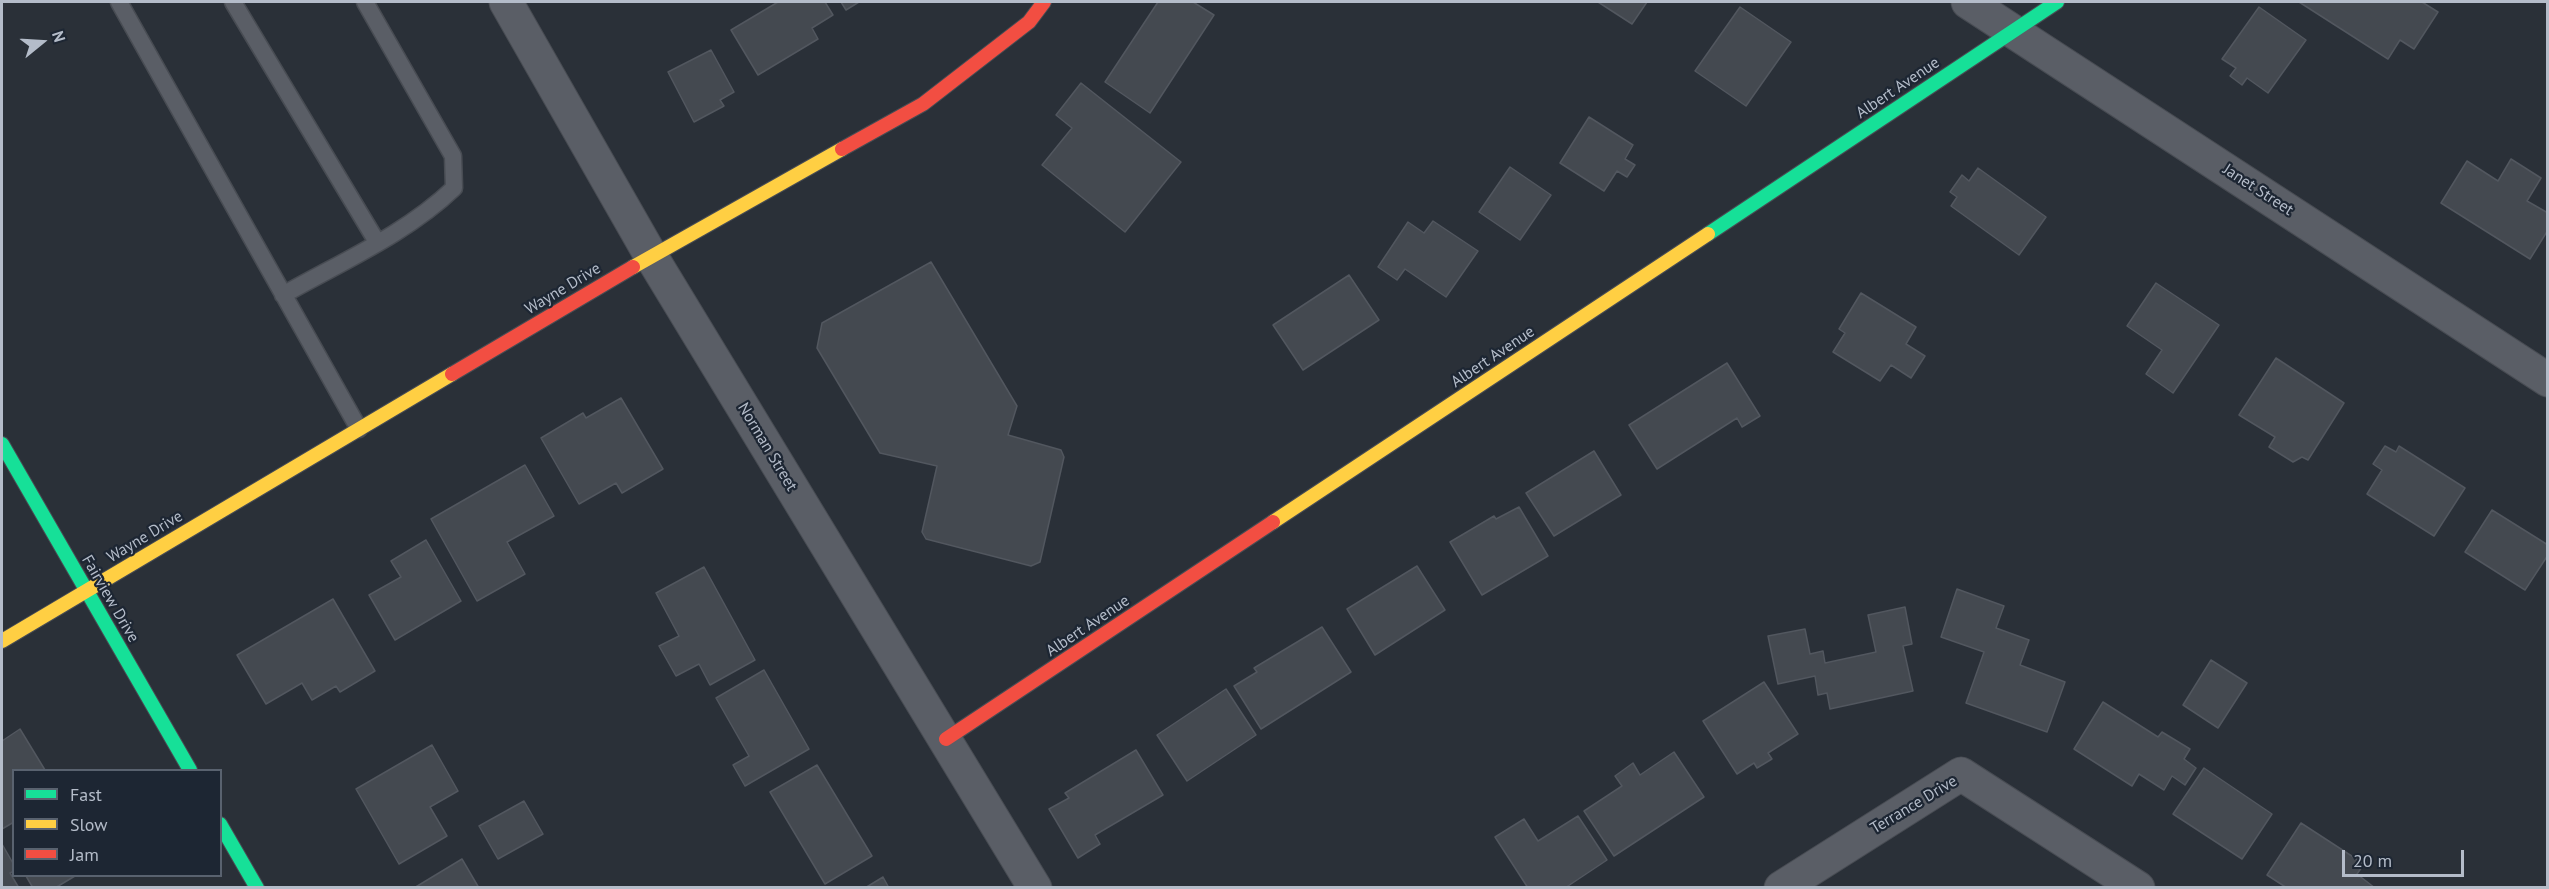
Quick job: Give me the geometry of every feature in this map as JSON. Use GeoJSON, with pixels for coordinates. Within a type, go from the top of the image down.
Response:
{"type":"FeatureCollection","features":[{"type":"Feature","properties":{"kind":"street","name":"Norman Street"},"geometry":{"type":"LineString","coordinates":[[506,2],[651,256],[1035,888]]}},
{"type":"Feature","properties":{"kind":"street","name":"Wayne Drive"},"geometry":{"type":"LineString","coordinates":[[2,641],[651,256],[923,104],[1029,22],[1044,2]]}},
{"type":"Feature","properties":{"kind":"street","name":"Janet Street"},"geometry":{"type":"LineString","coordinates":[[1968,2],[2547,380]]}},
{"type":"Feature","properties":{"kind":"street","name":"Albert Avenue"},"geometry":{"type":"LineString","coordinates":[[946,739],[2057,2]]}},
{"type":"Feature","properties":{"kind":"street","name":"Fairview Drive"},"geometry":{"type":"LineString","coordinates":[[2,444],[189,769]]}},
{"type":"Feature","properties":{"kind":"street","name":"Terrance Drive"},"geometry":{"type":"LineString","coordinates":[[1781,888],[1961,774],[2138,888]]}},
{"type":"Feature","properties":{"kind":"street"},"geometry":{"type":"LineString","coordinates":[[222,827],[257,888]]}},
{"type":"Feature","properties":{"kind":"lane"},"geometry":{"type":"LineString","coordinates":[[119,2],[359,429]]}},
{"type":"Feature","properties":{"kind":"lane"},"geometry":{"type":"LineString","coordinates":[[233,2],[377,242]]}},
{"type":"Feature","properties":{"kind":"lane"},"geometry":{"type":"LineString","coordinates":[[283,295],[377,242],[436,205],[454,188],[453,156],[365,2]]}},
{"type":"Feature","properties":{"kind":"building"},"geometry":{"type":"Polygon","coordinates":[[[778,2],[825,2],[833,15],[812,28],[818,39],[758,75],[731,30],[778,2]]]}},
{"type":"Feature","properties":{"kind":"building"},"geometry":{"type":"Polygon","coordinates":[[[841,2],[859,2],[846,10],[841,2]]]}},
{"type":"Feature","properties":{"kind":"building"},"geometry":{"type":"Polygon","coordinates":[[[1158,2],[1193,2],[1214,15],[1150,113],[1105,82],[1158,2]]]}},
{"type":"Feature","properties":{"kind":"building"},"geometry":{"type":"Polygon","coordinates":[[[1598,2],[1647,2],[1632,24],[1598,2]]]}},
{"type":"Feature","properties":{"kind":"building"},"geometry":{"type":"Polygon","coordinates":[[[2299,2],[2422,2],[2438,12],[2414,49],[2400,40],[2388,59],[2299,2]]]}},
{"type":"Feature","properties":{"kind":"building"},"geometry":{"type":"Polygon","coordinates":[[[1740,7],[1791,42],[1746,106],[1695,71],[1740,7]]]}},
{"type":"Feature","properties":{"kind":"building"},"geometry":{"type":"Polygon","coordinates":[[[2259,7],[2306,40],[2268,93],[2247,78],[2242,85],[2230,76],[2236,68],[2222,59],[2259,7]]]}},
{"type":"Feature","properties":{"kind":"building"},"geometry":{"type":"Polygon","coordinates":[[[711,50],[734,92],[720,100],[724,106],[694,122],[668,72],[711,50]]]}},
{"type":"Feature","properties":{"kind":"building"},"geometry":{"type":"Polygon","coordinates":[[[1081,83],[1181,162],[1125,232],[1042,165],[1072,128],[1056,115],[1081,83]]]}},
{"type":"Feature","properties":{"kind":"building"},"geometry":{"type":"Polygon","coordinates":[[[1589,117],[1633,145],[1625,159],[1635,165],[1627,177],[1617,171],[1604,191],[1560,163],[1589,117]]]}},
{"type":"Feature","properties":{"kind":"building"},"geometry":{"type":"Polygon","coordinates":[[[2511,159],[2541,178],[2527,201],[2548,213],[2548,230],[2530,259],[2441,203],[2467,161],[2498,181],[2511,159]]]}},
{"type":"Feature","properties":{"kind":"building"},"geometry":{"type":"Polygon","coordinates":[[[1510,167],[1551,195],[1520,240],[1479,212],[1510,167]]]}},
{"type":"Feature","properties":{"kind":"building"},"geometry":{"type":"Polygon","coordinates":[[[1978,168],[2046,217],[2019,255],[1951,206],[1957,197],[1950,192],[1962,175],[1969,181],[1978,168]]]}},
{"type":"Feature","properties":{"kind":"building"},"geometry":{"type":"Polygon","coordinates":[[[1433,221],[1478,251],[1446,297],[1405,269],[1397,280],[1378,267],[1408,222],[1424,233],[1433,221]]]}},
{"type":"Feature","properties":{"kind":"building"},"geometry":{"type":"Polygon","coordinates":[[[931,262],[1017,406],[1008,435],[1061,450],[1064,457],[1040,562],[1031,566],[926,539],[922,532],[937,466],[880,453],[817,348],[822,323],[931,262]]]}},
{"type":"Feature","properties":{"kind":"building"},"geometry":{"type":"Polygon","coordinates":[[[1349,275],[1379,320],[1303,370],[1273,325],[1349,275]]]}},
{"type":"Feature","properties":{"kind":"building"},"geometry":{"type":"Polygon","coordinates":[[[2156,283],[2219,325],[2173,393],[2146,374],[2162,350],[2127,326],[2156,283]]]}},
{"type":"Feature","properties":{"kind":"building"},"geometry":{"type":"Polygon","coordinates":[[[1861,293],[1916,327],[1906,344],[1925,356],[1911,378],[1891,365],[1880,381],[1833,352],[1845,333],[1839,329],[1861,293]]]}},
{"type":"Feature","properties":{"kind":"building"},"geometry":{"type":"Polygon","coordinates":[[[2276,358],[2344,403],[2308,460],[2302,457],[2293,462],[2269,447],[2275,437],[2239,415],[2276,358]]]}},
{"type":"Feature","properties":{"kind":"building"},"geometry":{"type":"Polygon","coordinates":[[[1727,363],[1760,416],[1742,427],[1737,418],[1657,469],[1629,425],[1727,363]]]}},
{"type":"Feature","properties":{"kind":"building"},"geometry":{"type":"Polygon","coordinates":[[[621,398],[663,469],[622,493],[616,483],[579,504],[541,438],[583,413],[586,418],[621,398]]]}},
{"type":"Feature","properties":{"kind":"building"},"geometry":{"type":"Polygon","coordinates":[[[2385,446],[2396,452],[2399,446],[2465,488],[2434,536],[2367,494],[2382,470],[2373,464],[2385,446]]]}},
{"type":"Feature","properties":{"kind":"building"},"geometry":{"type":"Polygon","coordinates":[[[1594,451],[1621,495],[1554,536],[1526,493],[1594,451]]]}},
{"type":"Feature","properties":{"kind":"building"},"geometry":{"type":"Polygon","coordinates":[[[525,465],[554,516],[507,542],[525,574],[477,601],[431,519],[525,465]]]}},
{"type":"Feature","properties":{"kind":"building"},"geometry":{"type":"Polygon","coordinates":[[[1519,507],[1548,556],[1482,595],[1450,542],[1494,516],[1496,519],[1519,507]]]}},
{"type":"Feature","properties":{"kind":"building"},"geometry":{"type":"Polygon","coordinates":[[[2492,510],[2548,545],[2548,555],[2525,590],[2465,552],[2492,510]]]}},
{"type":"Feature","properties":{"kind":"building"},"geometry":{"type":"Polygon","coordinates":[[[426,540],[461,601],[395,640],[369,595],[401,577],[391,561],[426,540]]]}},
{"type":"Feature","properties":{"kind":"building"},"geometry":{"type":"Polygon","coordinates":[[[1417,566],[1445,610],[1375,655],[1347,609],[1417,566]]]}},
{"type":"Feature","properties":{"kind":"building"},"geometry":{"type":"Polygon","coordinates":[[[704,567],[755,660],[710,685],[699,664],[676,676],[659,646],[679,636],[656,593],[704,567]]]}},
{"type":"Feature","properties":{"kind":"building"},"geometry":{"type":"Polygon","coordinates":[[[1957,589],[2004,606],[1996,628],[2029,640],[2020,665],[2065,682],[2047,732],[1966,703],[1984,652],[1941,637],[1957,589]]]}},
{"type":"Feature","properties":{"kind":"building"},"geometry":{"type":"Polygon","coordinates":[[[333,599],[375,671],[340,692],[336,686],[312,700],[302,683],[266,704],[237,655],[333,599]]]}},
{"type":"Feature","properties":{"kind":"building"},"geometry":{"type":"Polygon","coordinates":[[[1905,607],[1912,644],[1903,646],[1913,691],[1830,709],[1827,693],[1818,695],[1815,676],[1778,684],[1768,636],[1805,629],[1810,654],[1823,651],[1825,663],[1876,652],[1868,615],[1905,607]]]}},
{"type":"Feature","properties":{"kind":"building"},"geometry":{"type":"Polygon","coordinates":[[[1322,627],[1351,672],[1261,729],[1234,686],[1257,672],[1254,668],[1322,627]]]}},
{"type":"Feature","properties":{"kind":"building"},"geometry":{"type":"Polygon","coordinates":[[[2211,660],[2247,683],[2218,728],[2183,705],[2211,660]]]}},
{"type":"Feature","properties":{"kind":"building"},"geometry":{"type":"Polygon","coordinates":[[[764,670],[809,749],[745,786],[733,765],[749,756],[716,698],[764,670]]]}},
{"type":"Feature","properties":{"kind":"building"},"geometry":{"type":"Polygon","coordinates":[[[1764,682],[1798,734],[1768,753],[1772,759],[1757,768],[1754,763],[1737,774],[1703,721],[1764,682]]]}},
{"type":"Feature","properties":{"kind":"building"},"geometry":{"type":"Polygon","coordinates":[[[1226,689],[1256,735],[1187,781],[1157,735],[1226,689]]]}},
{"type":"Feature","properties":{"kind":"building"},"geometry":{"type":"Polygon","coordinates":[[[2103,702],[2158,737],[2162,732],[2190,749],[2184,759],[2196,768],[2185,785],[2172,776],[2164,790],[2139,774],[2132,786],[2074,749],[2103,702]]]}},
{"type":"Feature","properties":{"kind":"building"},"geometry":{"type":"Polygon","coordinates":[[[20,729],[44,769],[12,769],[12,823],[2,829],[2,741],[20,729]]]}},
{"type":"Feature","properties":{"kind":"building"},"geometry":{"type":"Polygon","coordinates":[[[432,745],[458,791],[430,807],[447,836],[399,864],[356,789],[432,745]]]}},
{"type":"Feature","properties":{"kind":"building"},"geometry":{"type":"Polygon","coordinates":[[[1136,750],[1163,795],[1095,835],[1100,844],[1078,858],[1049,809],[1069,798],[1065,793],[1136,750]]]}},
{"type":"Feature","properties":{"kind":"building"},"geometry":{"type":"Polygon","coordinates":[[[1674,752],[1704,797],[1614,856],[1584,811],[1622,786],[1615,776],[1633,763],[1640,775],[1674,752]]]}},
{"type":"Feature","properties":{"kind":"building"},"geometry":{"type":"Polygon","coordinates":[[[817,765],[872,856],[825,884],[770,792],[817,765]]]}},
{"type":"Feature","properties":{"kind":"building"},"geometry":{"type":"Polygon","coordinates":[[[2204,768],[2272,814],[2242,859],[2173,814],[2204,768]]]}},
{"type":"Feature","properties":{"kind":"building"},"geometry":{"type":"Polygon","coordinates":[[[524,801],[543,834],[498,859],[479,826],[524,801]]]}},
{"type":"Feature","properties":{"kind":"building"},"geometry":{"type":"Polygon","coordinates":[[[1578,816],[1607,860],[1565,888],[1528,888],[1495,837],[1524,819],[1538,841],[1578,816]]]}},
{"type":"Feature","properties":{"kind":"building"},"geometry":{"type":"Polygon","coordinates":[[[2301,823],[2364,864],[2357,874],[2375,888],[2287,888],[2267,875],[2301,823]]]}},
{"type":"Feature","properties":{"kind":"building"},"geometry":{"type":"Polygon","coordinates":[[[2,844],[12,862],[10,873],[19,888],[2,888],[2,844]]]}},
{"type":"Feature","properties":{"kind":"building"},"geometry":{"type":"Polygon","coordinates":[[[462,859],[479,888],[414,888],[462,859]]]}},
{"type":"Feature","properties":{"kind":"building"},"geometry":{"type":"Polygon","coordinates":[[[27,877],[73,877],[55,888],[33,888],[27,877]]]}},
{"type":"Feature","properties":{"kind":"building"},"geometry":{"type":"Polygon","coordinates":[[[883,877],[889,888],[865,888],[883,877]]]}},
{"type":"Feature","properties":{"kind":"traffic: fast"},"geometry":{"type":"LineString","coordinates":[[1708,234],[2057,2]]}},
{"type":"Feature","properties":{"kind":"traffic: fast"},"geometry":{"type":"LineString","coordinates":[[2,444],[189,769]]}},
{"type":"Feature","properties":{"kind":"traffic: fast"},"geometry":{"type":"LineString","coordinates":[[222,827],[257,888]]}},
{"type":"Feature","properties":{"kind":"traffic: slow"},"geometry":{"type":"LineString","coordinates":[[633,267],[842,149]]}},
{"type":"Feature","properties":{"kind":"traffic: slow"},"geometry":{"type":"LineString","coordinates":[[1273,522],[1708,234]]}},
{"type":"Feature","properties":{"kind":"traffic: slow"},"geometry":{"type":"LineString","coordinates":[[2,641],[452,374]]}},
{"type":"Feature","properties":{"kind":"traffic: jam"},"geometry":{"type":"LineString","coordinates":[[842,149],[923,104],[1029,22],[1044,2]]}},
{"type":"Feature","properties":{"kind":"traffic: jam"},"geometry":{"type":"LineString","coordinates":[[452,374],[633,267]]}},
{"type":"Feature","properties":{"kind":"traffic: jam"},"geometry":{"type":"LineString","coordinates":[[946,739],[1273,522]]}}]}
